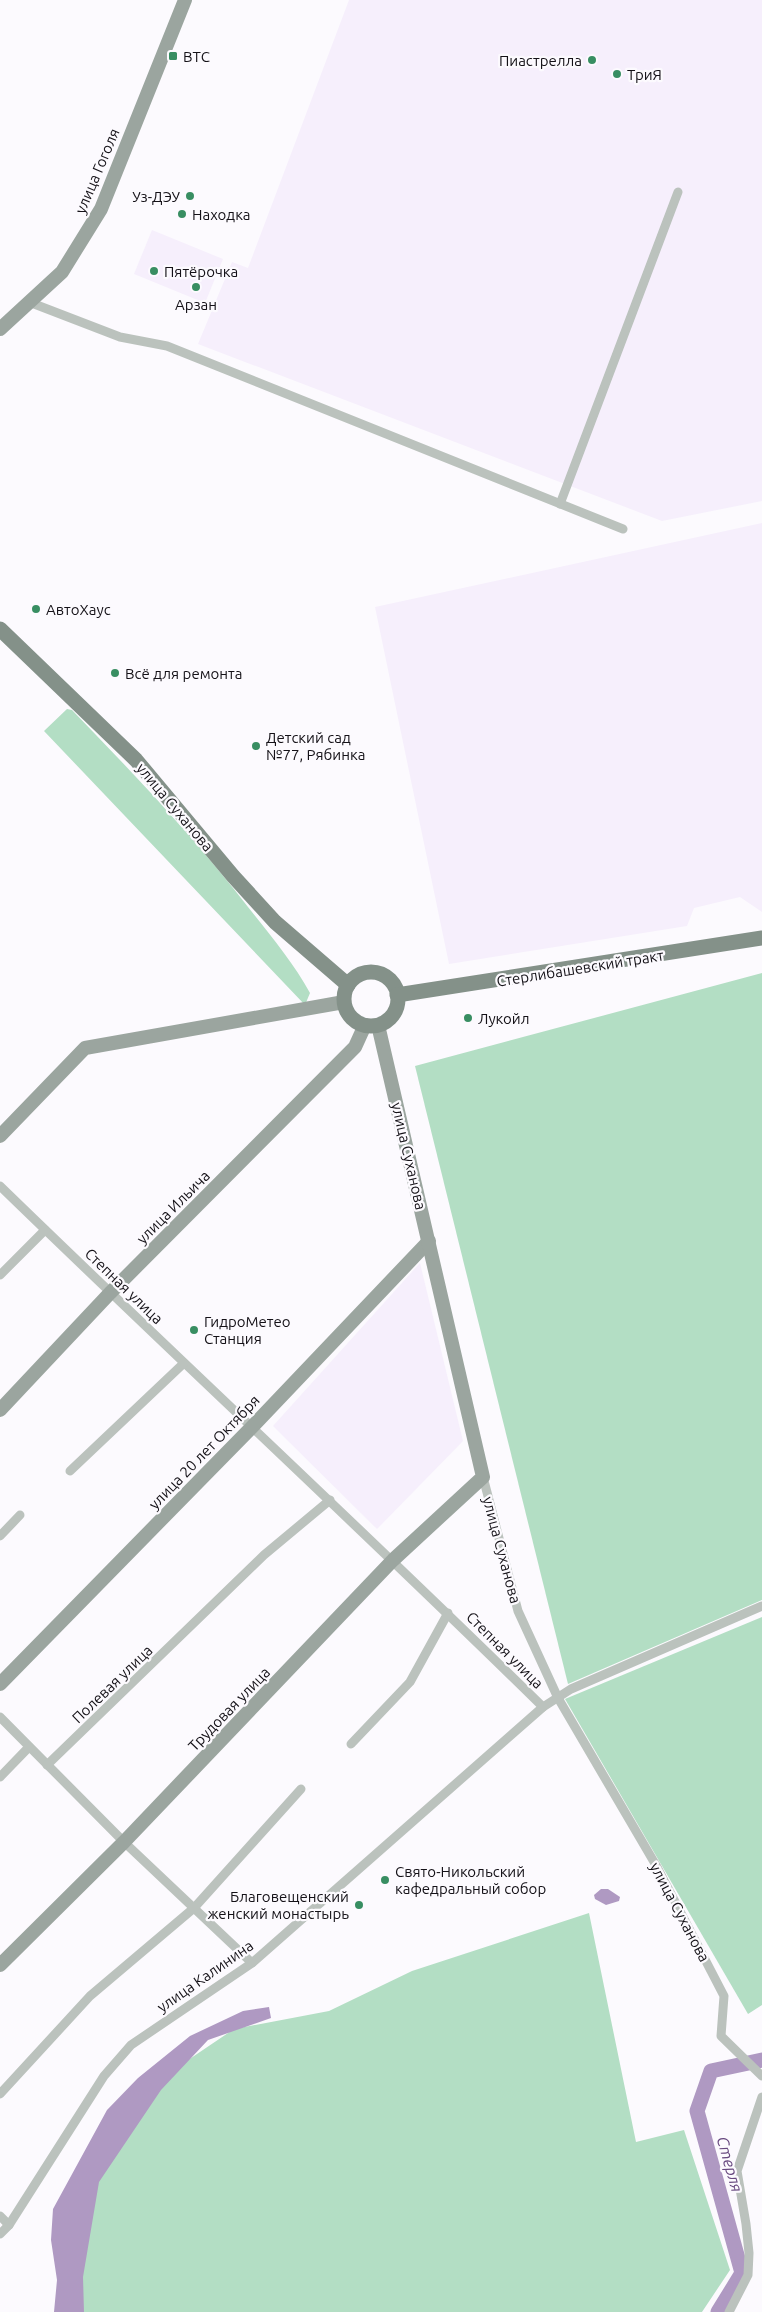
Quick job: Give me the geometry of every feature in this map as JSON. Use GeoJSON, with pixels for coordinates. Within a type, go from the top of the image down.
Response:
{"type":"FeatureCollection","features":[{"type":"Feature","properties":{"kind":"main road","name":"улица Гоголя"},"geometry":{"type":"LineString","coordinates":[[0,329],[62,272],[101,209],[185,0]]}},
{"type":"Feature","properties":{"kind":"main road","name":"улица Суханова"},"geometry":{"type":"LineString","coordinates":[[0,629],[136,760],[233,876],[275,922],[348,985]]}},
{"type":"Feature","properties":{"kind":"main road","name":"Стерлибашевский тракт"},"geometry":{"type":"LineString","coordinates":[[397,995],[421,993],[762,938]]}},
{"type":"Feature","properties":{"kind":"main road"},"geometry":{"type":"LineString","coordinates":[[379,973],[393,984],[397,995],[396,1009],[391,1016],[371,1025],[352,1018],[344,1002],[348,985],[361,974],[379,973]]}},
{"type":"Feature","properties":{"kind":"main road"},"geometry":{"type":"LineString","coordinates":[[0,1136],[85,1048],[344,1002]]}},
{"type":"Feature","properties":{"kind":"main road","name":"улица Суханова"},"geometry":{"type":"LineString","coordinates":[[371,1025],[429,1241],[483,1477]]}},
{"type":"Feature","properties":{"kind":"main road","name":"улица Ильича"},"geometry":{"type":"LineString","coordinates":[[0,1410],[110,1294],[355,1047],[371,1025]]}},
{"type":"Feature","properties":{"kind":"main road","name":"улица 20 лет Октября"},"geometry":{"type":"LineString","coordinates":[[0,1684],[252,1426],[429,1241]]}},
{"type":"Feature","properties":{"kind":"main road","name":"Трудовая улица"},"geometry":{"type":"LineString","coordinates":[[0,1965],[124,1842],[393,1560],[483,1477]]}},
{"type":"Feature","properties":{"kind":"street"},"geometry":{"type":"LineString","coordinates":[[560,504],[678,192]]}},
{"type":"Feature","properties":{"kind":"street"},"geometry":{"type":"LineString","coordinates":[[29,302],[120,337],[167,346],[623,529]]}},
{"type":"Feature","properties":{"kind":"street","name":"Степная улица"},"geometry":{"type":"LineString","coordinates":[[0,1186],[110,1294],[393,1560],[543,1707]]}},
{"type":"Feature","properties":{"kind":"street"},"geometry":{"type":"LineString","coordinates":[[0,1275],[45,1230]]}},
{"type":"Feature","properties":{"kind":"street"},"geometry":{"type":"LineString","coordinates":[[70,1471],[184,1363]]}},
{"type":"Feature","properties":{"kind":"street","name":"улица Суханова"},"geometry":{"type":"LineString","coordinates":[[483,1477],[518,1611],[558,1698],[657,1867],[724,1996],[720,2036],[762,2076]]}},
{"type":"Feature","properties":{"kind":"street","name":"Полевая улица"},"geometry":{"type":"LineString","coordinates":[[47,1765],[264,1555],[330,1500]]}},
{"type":"Feature","properties":{"kind":"street"},"geometry":{"type":"LineString","coordinates":[[0,1536],[20,1515]]}},
{"type":"Feature","properties":{"kind":"street","name":"улица Калинина"},"geometry":{"type":"LineString","coordinates":[[0,2234],[9,2225],[104,2076],[131,2045],[252,1963],[543,1707],[571,1689],[762,1606]]}},
{"type":"Feature","properties":{"kind":"street","name":"Степная улица"},"geometry":{"type":"LineString","coordinates":[[351,1744],[410,1682],[448,1614]]}},
{"type":"Feature","properties":{"kind":"street"},"geometry":{"type":"LineString","coordinates":[[0,1717],[124,1842],[252,1963]]}},
{"type":"Feature","properties":{"kind":"street"},"geometry":{"type":"LineString","coordinates":[[0,1777],[29,1747]]}},
{"type":"Feature","properties":{"kind":"street"},"geometry":{"type":"LineString","coordinates":[[0,2094],[90,1996],[194,1908],[301,1788]]}},
{"type":"Feature","properties":{"kind":"street"},"geometry":{"type":"LineString","coordinates":[[729,2312],[748,2275],[748,2243],[737,2171],[762,2098]]}},
{"type":"Feature","properties":{"kind":"street"},"geometry":{"type":"LineString","coordinates":[[0,2216],[9,2225]]}},
{"type":"Feature","properties":{"kind":"shaded area"},"geometry":{"type":"Polygon","coordinates":[[[349,0],[762,0],[762,501],[662,521],[198,344],[232,262],[248,268],[349,0]]]}},
{"type":"Feature","properties":{"kind":"shaded area"},"geometry":{"type":"Polygon","coordinates":[[[152,230],[223,259],[205,303],[134,274],[152,230]]]}},
{"type":"Feature","properties":{"kind":"shaded area"},"geometry":{"type":"Polygon","coordinates":[[[762,523],[762,912],[740,897],[694,908],[687,926],[449,964],[375,607],[762,523]]]}},
{"type":"Feature","properties":{"kind":"shaded area"},"geometry":{"type":"Polygon","coordinates":[[[420,1263],[463,1441],[377,1529],[273,1426],[420,1263]]]}},
{"type":"Feature","properties":{"kind":"shaded area"},"geometry":{"type":"Polygon","coordinates":[[[601,1889],[608,1889],[620,1897],[619,1901],[606,1905],[595,1899],[594,1895],[601,1889]]]}},
{"type":"Feature","properties":{"kind":"shaded area"},"geometry":{"type":"Polygon","coordinates":[[[269,2007],[271,2018],[208,2040],[161,2090],[99,2182],[83,2277],[84,2312],[54,2312],[57,2280],[51,2240],[53,2209],[107,2110],[138,2078],[190,2036],[243,2011],[269,2007]]]}},
{"type":"Feature","properties":{"kind":"green space"},"geometry":{"type":"Polygon","coordinates":[[[67,709],[72,710],[140,782],[227,881],[296,970],[310,993],[305,1005],[44,731],[67,709]]]}},
{"type":"Feature","properties":{"kind":"green space"},"geometry":{"type":"Polygon","coordinates":[[[762,973],[762,1600],[568,1684],[415,1066],[762,973]]]}},
{"type":"Feature","properties":{"kind":"green space"},"geometry":{"type":"Polygon","coordinates":[[[762,1617],[762,2005],[748,2014],[565,1699],[762,1617]]]}},
{"type":"Feature","properties":{"kind":"green space"},"geometry":{"type":"Polygon","coordinates":[[[589,1913],[636,2142],[684,2130],[730,2270],[702,2312],[83,2312],[75,2277],[94,2182],[157,2081],[234,2029],[329,2011],[412,1971],[589,1913]]]}},
{"type":"Feature","properties":{"kind":"waterway","name":"Стерля"},"geometry":{"type":"LineString","coordinates":[[718,2312],[742,2273],[697,2111],[711,2071],[762,2060]]}},
{"type":"Feature","properties":{"kind":"place","name":"ВТС"},"geometry":{"type":"Point","coordinates":[173,56]}},
{"type":"Feature","properties":{"kind":"place","name":"Пиастрелла"},"geometry":{"type":"Point","coordinates":[592,60]}},
{"type":"Feature","properties":{"kind":"place","name":"ТриЯ"},"geometry":{"type":"Point","coordinates":[617,74]}},
{"type":"Feature","properties":{"kind":"place","name":"Уз-ДЭУ"},"geometry":{"type":"Point","coordinates":[190,196]}},
{"type":"Feature","properties":{"kind":"place","name":"Находка"},"geometry":{"type":"Point","coordinates":[182,214]}},
{"type":"Feature","properties":{"kind":"place","name":"Пятёрочка"},"geometry":{"type":"Point","coordinates":[154,271]}},
{"type":"Feature","properties":{"kind":"place","name":"Арзан"},"geometry":{"type":"Point","coordinates":[196,287]}},
{"type":"Feature","properties":{"kind":"place","name":"АвтоХаус"},"geometry":{"type":"Point","coordinates":[36,609]}},
{"type":"Feature","properties":{"kind":"place","name":"Всё для ремонта"},"geometry":{"type":"Point","coordinates":[115,673]}},
{"type":"Feature","properties":{"kind":"place","name":"Детский сад №77, Рябинка"},"geometry":{"type":"Point","coordinates":[256,746]}},
{"type":"Feature","properties":{"kind":"place","name":"Лукойл"},"geometry":{"type":"Point","coordinates":[468,1018]}},
{"type":"Feature","properties":{"kind":"place","name":"ГидроМетео Станция"},"geometry":{"type":"Point","coordinates":[194,1330]}},
{"type":"Feature","properties":{"kind":"place","name":"Свято-Никольский кафедральный собор"},"geometry":{"type":"Point","coordinates":[385,1880]}},
{"type":"Feature","properties":{"kind":"place","name":"Благовещенский женский монастырь"},"geometry":{"type":"Point","coordinates":[359,1905]}}]}
